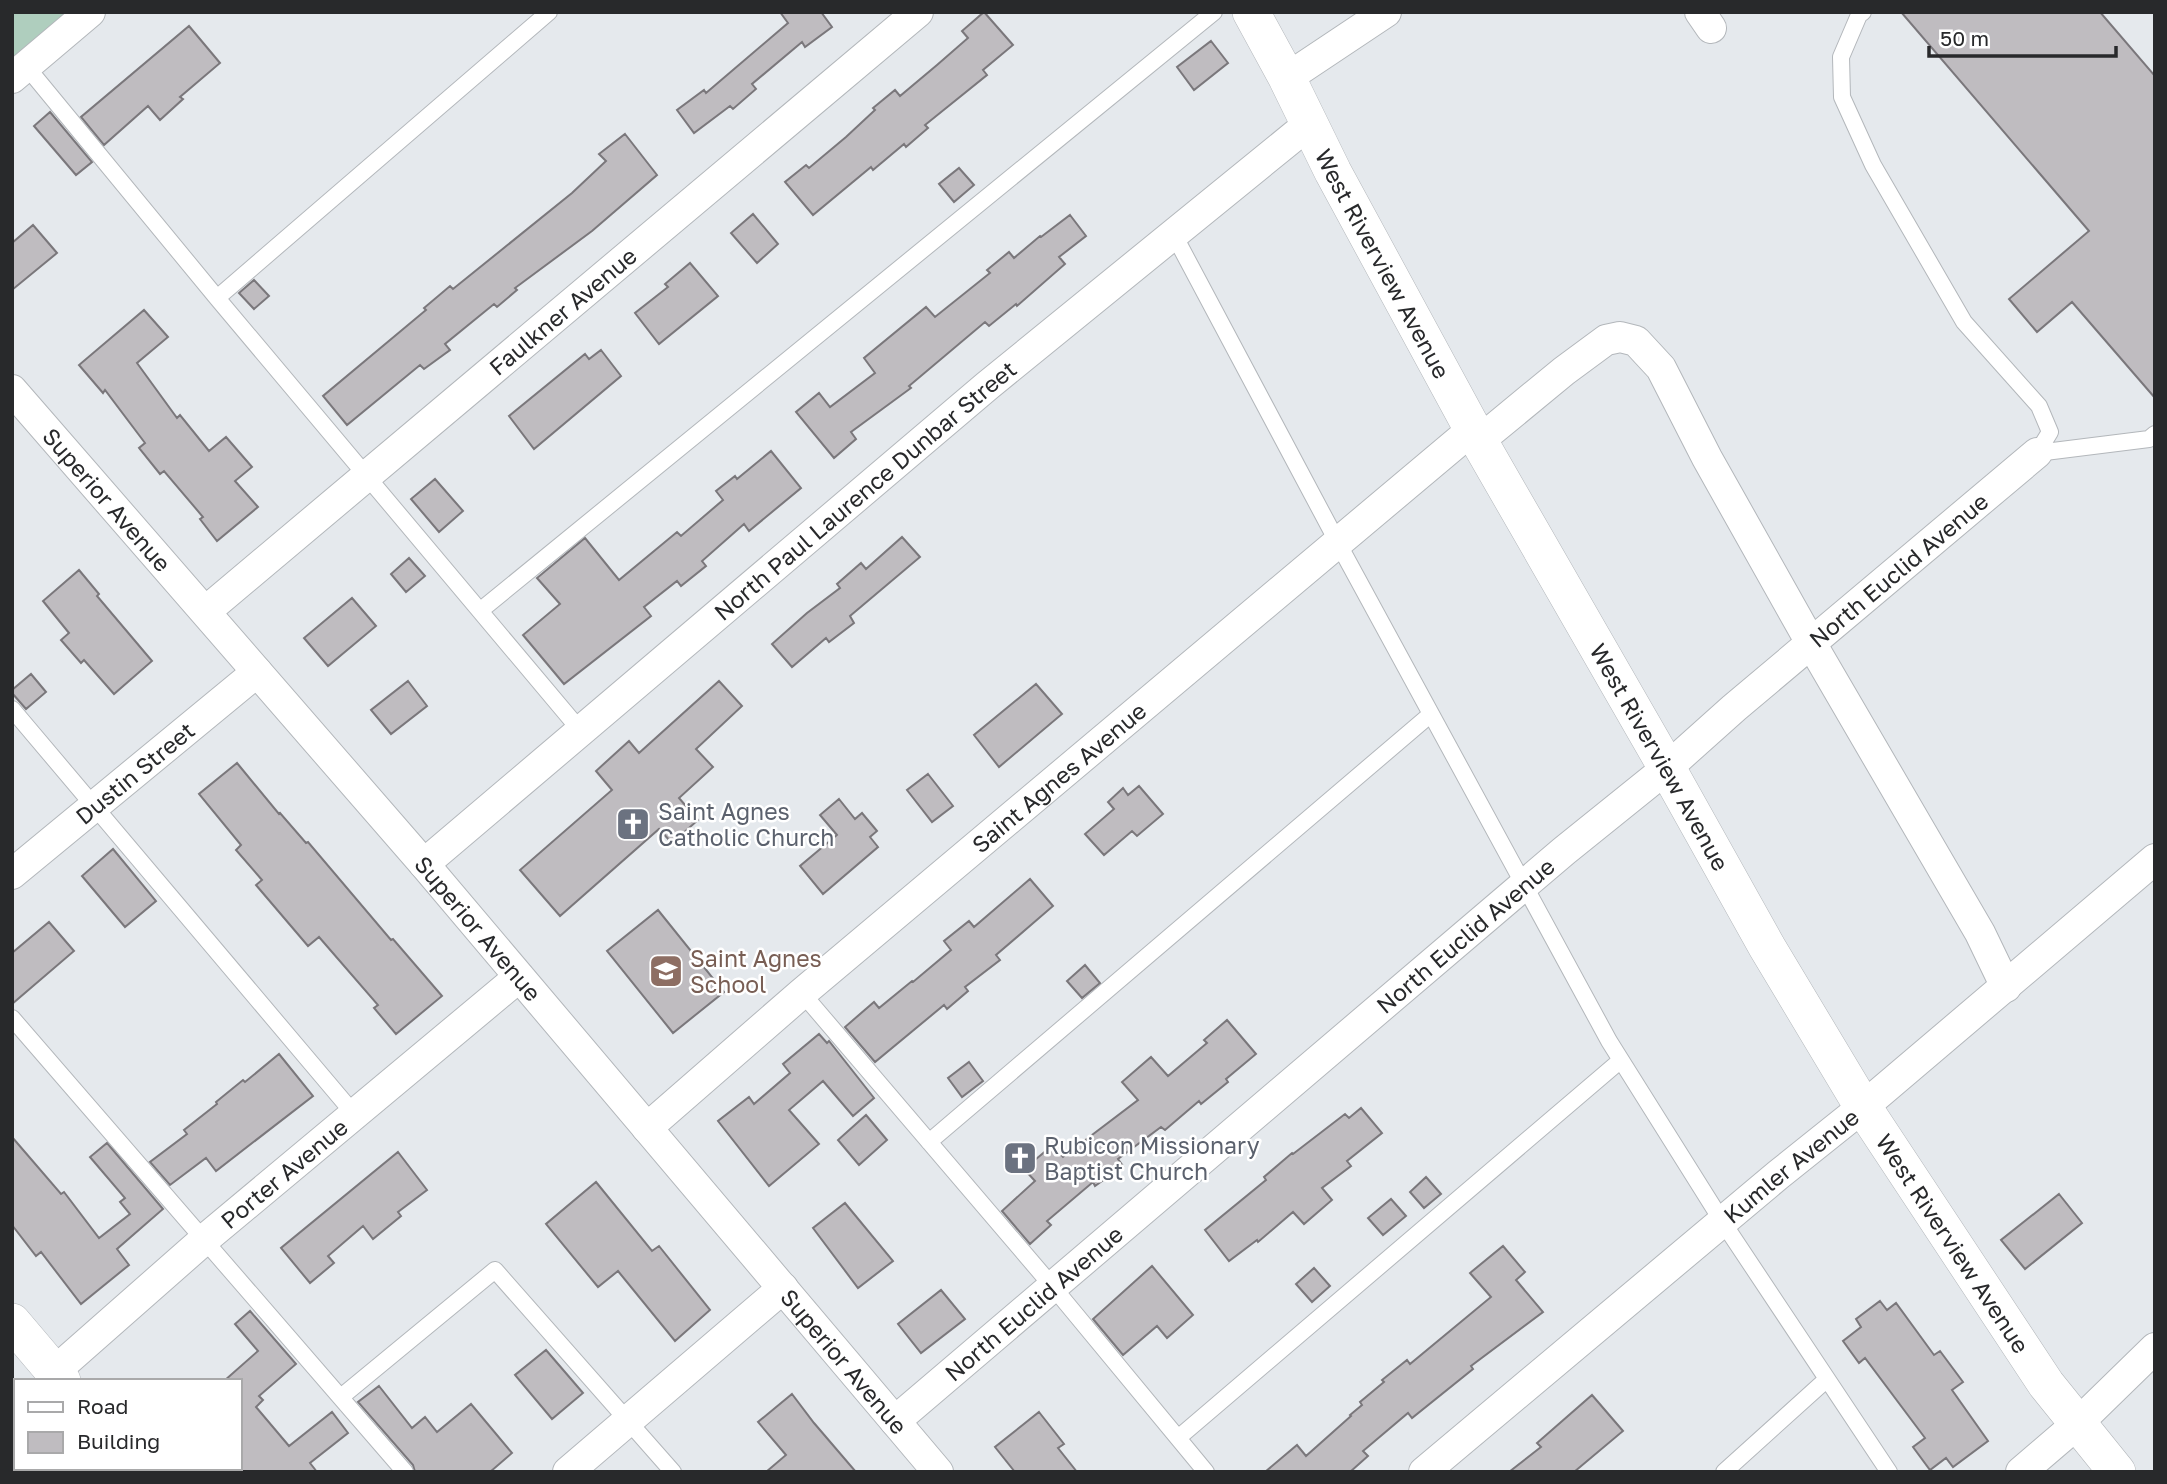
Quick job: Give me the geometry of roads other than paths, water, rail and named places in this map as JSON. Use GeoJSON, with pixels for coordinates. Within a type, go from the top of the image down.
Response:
{"type":"FeatureCollection","features":[{"type":"Feature","properties":{"kind":"street"},"geometry":{"type":"LineString","coordinates":[[19,72],[90,12]]}},
{"type":"Feature","properties":{"kind":"street","name":"Faulkner Avenue"},"geometry":{"type":"LineString","coordinates":[[206,611],[918,12]]}},
{"type":"Feature","properties":{"kind":"street","name":"West Riverview Avenue"},"geometry":{"type":"LineString","coordinates":[[1251,12],[1333,172],[1476,435],[1767,947],[1863,1107],[2046,1384],[2117,1472]]}},
{"type":"Feature","properties":{"kind":"street"},"geometry":{"type":"LineString","coordinates":[[1287,78],[1386,12]]}},
{"type":"Feature","properties":{"kind":"street","name":"North Paul Laurence Dunbar Street"},"geometry":{"type":"LineString","coordinates":[[424,864],[987,386],[1309,124]]}},
{"type":"Feature","properties":{"kind":"street","name":"Saint Agnes Avenue"},"geometry":{"type":"LineString","coordinates":[[647,1128],[802,993],[1338,543],[1476,435],[1606,340],[1620,337],[1636,341],[1661,368],[1707,458],[1980,933],[2006,987]]}},
{"type":"Feature","properties":{"kind":"street","name":"Superior Avenue"},"geometry":{"type":"LineString","coordinates":[[12,390],[424,864],[938,1472]]}},
{"type":"Feature","properties":{"kind":"street","name":"North Euclid Avenue"},"geometry":{"type":"LineString","coordinates":[[895,1421],[1524,885],[1667,768],[1734,708],[2037,453]]}},
{"type":"Feature","properties":{"kind":"street","name":"Dustin Street"},"geometry":{"type":"LineString","coordinates":[[12,874],[257,671]]}},
{"type":"Feature","properties":{"kind":"street","name":"Kumler Avenue"},"geometry":{"type":"LineString","coordinates":[[1424,1472],[1863,1107],[2155,859]]}},
{"type":"Feature","properties":{"kind":"street","name":"Porter Avenue"},"geometry":{"type":"LineString","coordinates":[[58,1376],[205,1239],[519,977]]}},
{"type":"Feature","properties":{"kind":"street"},"geometry":{"type":"LineString","coordinates":[[568,1472],[783,1288]]}},
{"type":"Feature","properties":{"kind":"street"},"geometry":{"type":"LineString","coordinates":[[12,1322],[58,1376]]}},
{"type":"Feature","properties":{"kind":"street"},"geometry":{"type":"LineString","coordinates":[[2021,1472],[2077,1424],[2155,1348]]}},
{"type":"Feature","properties":{"kind":"lane"},"geometry":{"type":"LineString","coordinates":[[217,298],[549,12]]}},
{"type":"Feature","properties":{"kind":"lane"},"geometry":{"type":"LineString","coordinates":[[481,610],[1214,12]]}},
{"type":"Feature","properties":{"kind":"lane"},"geometry":{"type":"LineString","coordinates":[[1863,12],[1859,15],[1841,57],[1842,97],[1873,165],[1964,322],[2039,407],[2050,432],[2037,453]]}},
{"type":"Feature","properties":{"kind":"lane"},"geometry":{"type":"LineString","coordinates":[[19,72],[217,298],[580,730]]}},
{"type":"Feature","properties":{"kind":"lane"},"geometry":{"type":"LineString","coordinates":[[1172,233],[1621,1060],[1722,1222],[1889,1472]]}},
{"type":"Feature","properties":{"kind":"lane"},"geometry":{"type":"LineString","coordinates":[[2037,453],[2148,439],[2155,434]]}},
{"type":"Feature","properties":{"kind":"lane"},"geometry":{"type":"LineString","coordinates":[[12,709],[355,1115]]}},
{"type":"Feature","properties":{"kind":"lane"},"geometry":{"type":"LineString","coordinates":[[929,1142],[1431,714]]}},
{"type":"Feature","properties":{"kind":"lane"},"geometry":{"type":"LineString","coordinates":[[802,993],[1053,1287],[1206,1472]]}},
{"type":"Feature","properties":{"kind":"lane"},"geometry":{"type":"LineString","coordinates":[[12,1017],[405,1472]]}},
{"type":"Feature","properties":{"kind":"lane"},"geometry":{"type":"LineString","coordinates":[[1178,1438],[1621,1060]]}},
{"type":"Feature","properties":{"kind":"lane"},"geometry":{"type":"LineString","coordinates":[[341,1397],[495,1270],[673,1472]]}},
{"type":"Feature","properties":{"kind":"lane"},"geometry":{"type":"LineString","coordinates":[[1724,1472],[1827,1379]]}},
{"type":"Feature","properties":{"kind":"place","name":"Saint Agnes Catholic Church"},"geometry":{"type":"Point","coordinates":[633,824]}},
{"type":"Feature","properties":{"kind":"place","name":"Saint Agnes School"},"geometry":{"type":"Point","coordinates":[666,971]}},
{"type":"Feature","properties":{"kind":"place","name":"Rubicon Missionary Baptist Church"},"geometry":{"type":"Point","coordinates":[1020,1158]}}]}
